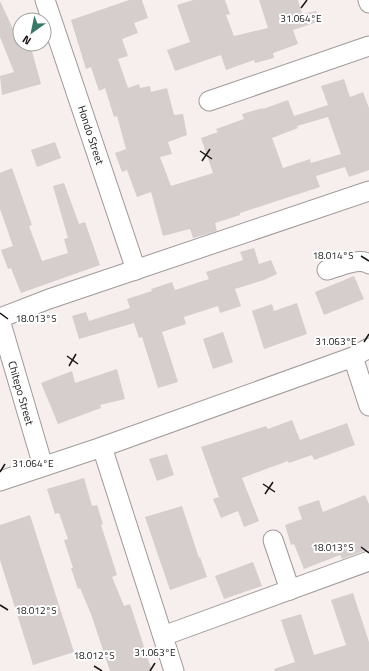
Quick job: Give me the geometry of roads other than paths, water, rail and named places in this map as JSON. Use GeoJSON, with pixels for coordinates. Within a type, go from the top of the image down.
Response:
{"type":"FeatureCollection","features":[{"type":"Feature","properties":{"kind":"street","name":"Hondo Street"},"geometry":{"type":"LineString","coordinates":[[45,0],[136,270]]}},
{"type":"Feature","properties":{"kind":"street"},"geometry":{"type":"LineString","coordinates":[[210,101],[369,46]]}},
{"type":"Feature","properties":{"kind":"street"},"geometry":{"type":"LineString","coordinates":[[0,319],[136,270],[369,191]]}},
{"type":"Feature","properties":{"kind":"street"},"geometry":{"type":"LineString","coordinates":[[327,270],[357,262],[366,262],[369,264]]}},
{"type":"Feature","properties":{"kind":"street","name":"Chitepo Street"},"geometry":{"type":"LineString","coordinates":[[0,319],[43,466]]}},
{"type":"Feature","properties":{"kind":"street"},"geometry":{"type":"LineString","coordinates":[[0,481],[102,447],[353,357],[369,348]]}},
{"type":"Feature","properties":{"kind":"street"},"geometry":{"type":"LineString","coordinates":[[353,357],[369,406]]}},
{"type":"Feature","properties":{"kind":"street"},"geometry":{"type":"LineString","coordinates":[[102,447],[174,671]]}},
{"type":"Feature","properties":{"kind":"street"},"geometry":{"type":"LineString","coordinates":[[273,540],[290,590]]}},
{"type":"Feature","properties":{"kind":"street"},"geometry":{"type":"LineString","coordinates":[[163,636],[369,561]]}}]}
